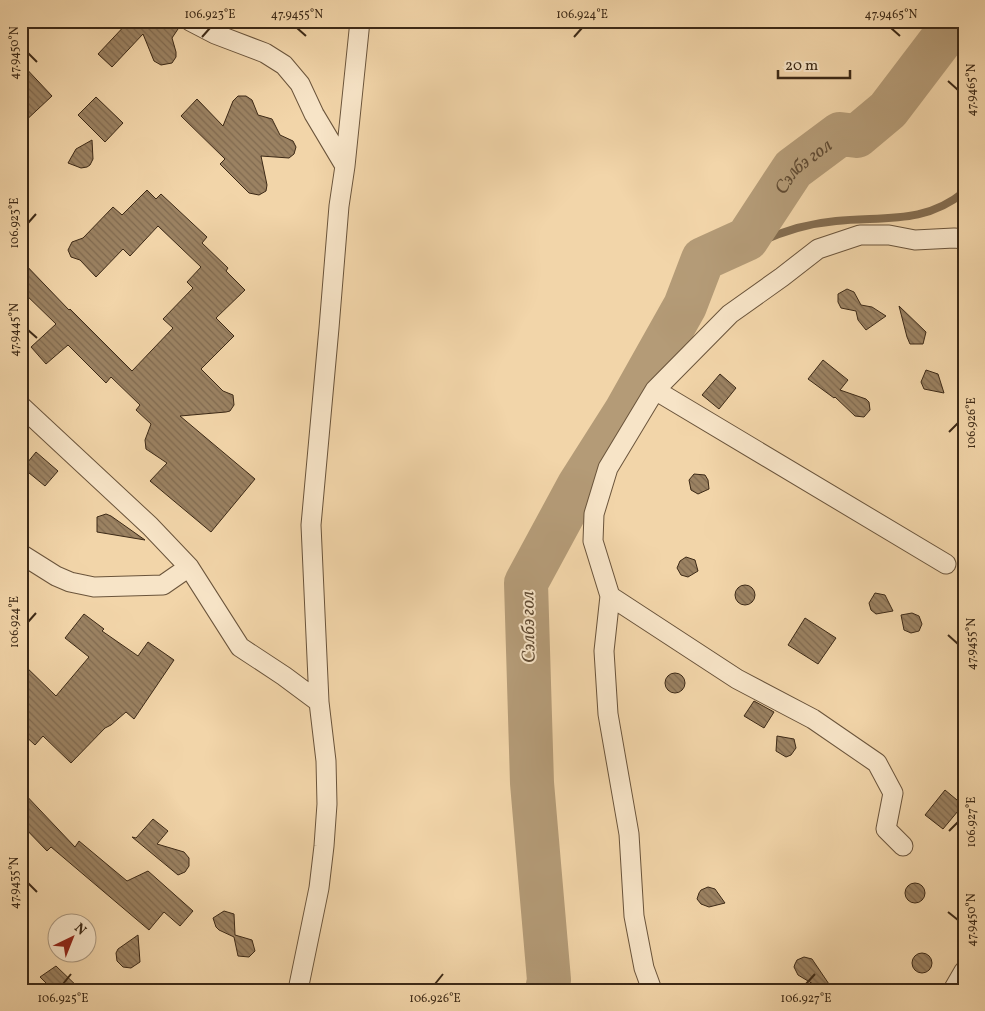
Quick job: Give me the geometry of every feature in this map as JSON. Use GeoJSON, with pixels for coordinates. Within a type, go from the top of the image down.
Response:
{"type":"FeatureCollection","features":[{"type":"Feature","properties":{"kind":"street"},"geometry":{"type":"LineString","coordinates":[[190,21],[215,34],[265,53],[284,65],[300,84],[314,114],[345,166]]}},
{"type":"Feature","properties":{"kind":"street"},"geometry":{"type":"LineString","coordinates":[[298,990],[319,888],[327,804],[326,761],[319,702],[311,525],[330,328],[339,206],[360,21]]}},
{"type":"Feature","properties":{"kind":"street"},"geometry":{"type":"LineString","coordinates":[[652,990],[644,968],[634,916],[629,834],[608,714],[604,651],[610,596],[593,541],[594,514],[608,468],[655,390],[730,314],[782,277],[818,248],[860,235],[889,235],[915,240],[964,239]]}},
{"type":"Feature","properties":{"kind":"street"},"geometry":{"type":"LineString","coordinates":[[655,390],[946,564]]}},
{"type":"Feature","properties":{"kind":"street"},"geometry":{"type":"LineString","coordinates":[[21,406],[150,526],[190,567],[240,647],[319,702]]}},
{"type":"Feature","properties":{"kind":"street"},"geometry":{"type":"LineString","coordinates":[[21,554],[56,576],[70,582],[94,587],[163,585],[190,567]]}},
{"type":"Feature","properties":{"kind":"street"},"geometry":{"type":"LineString","coordinates":[[610,596],[737,679],[813,719],[877,763],[894,792],[886,829],[903,846]]}},
{"type":"Feature","properties":{"kind":"street"},"geometry":{"type":"LineString","coordinates":[[953,990],[964,972]]}},
{"type":"Feature","properties":{"kind":"building"},"geometry":{"type":"Polygon","coordinates":[[[129,21],[179,21],[180,26],[172,38],[176,57],[172,63],[161,65],[154,61],[143,34],[112,67],[98,54],[129,21]]]}},
{"type":"Feature","properties":{"kind":"building"},"geometry":{"type":"Polygon","coordinates":[[[21,63],[52,96],[21,125],[21,63]]]}},
{"type":"Feature","properties":{"kind":"building"},"geometry":{"type":"Polygon","coordinates":[[[238,96],[246,96],[252,100],[258,115],[272,119],[280,135],[293,141],[296,147],[294,154],[289,158],[261,156],[267,185],[266,191],[259,195],[249,193],[220,164],[225,159],[181,116],[197,99],[223,126],[233,101],[238,96]]]}},
{"type":"Feature","properties":{"kind":"building"},"geometry":{"type":"Polygon","coordinates":[[[96,97],[123,123],[105,142],[78,115],[96,97]]]}},
{"type":"Feature","properties":{"kind":"building"},"geometry":{"type":"Polygon","coordinates":[[[92,140],[93,159],[90,165],[81,168],[68,163],[76,149],[92,140]]]}},
{"type":"Feature","properties":{"kind":"building"},"geometry":{"type":"Polygon","coordinates":[[[147,190],[156,199],[161,194],[207,237],[202,243],[228,268],[226,271],[245,290],[216,318],[234,336],[201,369],[223,391],[233,395],[234,405],[230,411],[226,412],[180,416],[255,479],[211,532],[150,481],[167,463],[146,449],[145,440],[151,424],[136,410],[140,405],[111,377],[106,383],[68,345],[46,364],[31,347],[56,324],[21,290],[21,260],[132,371],[173,328],[163,319],[193,288],[187,282],[201,267],[158,226],[130,256],[123,249],[96,277],[80,260],[71,257],[68,250],[72,242],[83,238],[113,207],[122,215],[147,190]]]}},
{"type":"Feature","properties":{"kind":"building"},"geometry":{"type":"Polygon","coordinates":[[[847,289],[854,292],[861,305],[872,307],[886,316],[866,330],[858,320],[856,311],[841,308],[838,302],[838,294],[847,289]]]}},
{"type":"Feature","properties":{"kind":"building"},"geometry":{"type":"Polygon","coordinates":[[[899,306],[926,332],[923,344],[910,344],[899,306]]]}},
{"type":"Feature","properties":{"kind":"building"},"geometry":{"type":"Polygon","coordinates":[[[823,360],[848,380],[840,390],[866,399],[869,402],[870,410],[864,417],[855,416],[835,397],[808,379],[823,360]]]}},
{"type":"Feature","properties":{"kind":"building"},"geometry":{"type":"Polygon","coordinates":[[[926,370],[938,374],[944,393],[924,389],[921,382],[926,370]]]}},
{"type":"Feature","properties":{"kind":"building"},"geometry":{"type":"Polygon","coordinates":[[[720,374],[736,388],[719,409],[702,395],[720,374]]]}},
{"type":"Feature","properties":{"kind":"building"},"geometry":{"type":"Polygon","coordinates":[[[36,452],[58,471],[45,486],[23,468],[36,452]]]}},
{"type":"Feature","properties":{"kind":"building"},"geometry":{"type":"Polygon","coordinates":[[[694,474],[705,475],[708,480],[709,489],[698,494],[691,490],[689,480],[694,474]]]}},
{"type":"Feature","properties":{"kind":"building"},"geometry":{"type":"Polygon","coordinates":[[[106,514],[145,540],[97,532],[97,517],[106,514]]]}},
{"type":"Feature","properties":{"kind":"building"},"geometry":{"type":"Polygon","coordinates":[[[686,557],[695,560],[698,571],[688,577],[681,575],[677,568],[680,561],[686,557]]]}},
{"type":"Feature","properties":{"kind":"building"},"geometry":{"type":"Polygon","coordinates":[[[745,585],[752,588],[755,595],[752,602],[745,605],[738,602],[735,595],[738,588],[745,585]]]}},
{"type":"Feature","properties":{"kind":"building"},"geometry":{"type":"Polygon","coordinates":[[[875,593],[885,595],[893,611],[876,614],[871,610],[869,603],[875,593]]]}},
{"type":"Feature","properties":{"kind":"building"},"geometry":{"type":"Polygon","coordinates":[[[912,613],[919,616],[922,624],[919,631],[911,633],[904,630],[901,615],[912,613]]]}},
{"type":"Feature","properties":{"kind":"building"},"geometry":{"type":"Polygon","coordinates":[[[84,614],[104,629],[102,631],[138,656],[148,642],[174,660],[134,719],[126,712],[105,728],[71,763],[43,736],[35,745],[21,732],[21,662],[56,696],[89,657],[65,638],[84,614]]]}},
{"type":"Feature","properties":{"kind":"building"},"geometry":{"type":"Polygon","coordinates":[[[805,618],[836,638],[818,664],[788,645],[805,618]]]}},
{"type":"Feature","properties":{"kind":"building"},"geometry":{"type":"Polygon","coordinates":[[[675,673],[682,676],[685,683],[682,690],[675,693],[668,690],[665,683],[668,676],[675,673]]]}},
{"type":"Feature","properties":{"kind":"building"},"geometry":{"type":"Polygon","coordinates":[[[754,701],[774,712],[764,728],[744,716],[754,701]]]}},
{"type":"Feature","properties":{"kind":"building"},"geometry":{"type":"Polygon","coordinates":[[[777,736],[794,739],[796,748],[791,755],[786,757],[776,751],[777,736]]]}},
{"type":"Feature","properties":{"kind":"building"},"geometry":{"type":"Polygon","coordinates":[[[21,790],[75,847],[79,841],[127,881],[148,871],[193,911],[180,926],[164,912],[149,930],[51,847],[47,851],[21,824],[21,790]]]}},
{"type":"Feature","properties":{"kind":"building"},"geometry":{"type":"Polygon","coordinates":[[[945,790],[963,805],[943,829],[925,815],[945,790]]]}},
{"type":"Feature","properties":{"kind":"building"},"geometry":{"type":"Polygon","coordinates":[[[153,819],[168,831],[157,844],[184,852],[189,858],[189,866],[185,872],[178,875],[132,837],[136,838],[153,819]]]}},
{"type":"Feature","properties":{"kind":"building"},"geometry":{"type":"Polygon","coordinates":[[[915,883],[922,886],[925,893],[922,900],[915,903],[908,900],[905,893],[908,886],[915,883]]]}},
{"type":"Feature","properties":{"kind":"building"},"geometry":{"type":"Polygon","coordinates":[[[708,887],[715,889],[725,903],[709,907],[701,904],[697,899],[699,893],[708,887]]]}},
{"type":"Feature","properties":{"kind":"building"},"geometry":{"type":"Polygon","coordinates":[[[224,911],[234,914],[235,935],[252,940],[255,951],[249,957],[238,956],[234,937],[216,927],[213,918],[224,911]]]}},
{"type":"Feature","properties":{"kind":"building"},"geometry":{"type":"Polygon","coordinates":[[[138,935],[140,962],[131,968],[123,967],[117,961],[116,953],[118,949],[138,935]]]}},
{"type":"Feature","properties":{"kind":"building"},"geometry":{"type":"Polygon","coordinates":[[[922,953],[929,956],[932,963],[929,970],[922,973],[915,970],[912,963],[915,956],[922,953]]]}},
{"type":"Feature","properties":{"kind":"building"},"geometry":{"type":"Polygon","coordinates":[[[804,957],[812,959],[833,990],[823,990],[798,975],[794,967],[795,964],[797,960],[804,957]]]}},
{"type":"Feature","properties":{"kind":"building"},"geometry":{"type":"Polygon","coordinates":[[[56,966],[81,990],[53,990],[40,977],[56,966]]]}},
{"type":"Feature","properties":{"kind":"waterway","name":"Сэлбэ гол"},"geometry":{"type":"LineString","coordinates":[[547,990],[549,980],[532,783],[526,583],[579,485],[626,411],[685,306],[703,259],[747,239],[793,169],[840,134],[857,136],[888,110],[948,31],[958,21]]}},
{"type":"Feature","properties":{"kind":"waterway","name":"Сэлбэ гол"},"geometry":{"type":"LineString","coordinates":[[685,306],[724,260],[776,235],[823,222],[902,217],[918,214],[934,210],[949,203],[964,192]]}}]}
